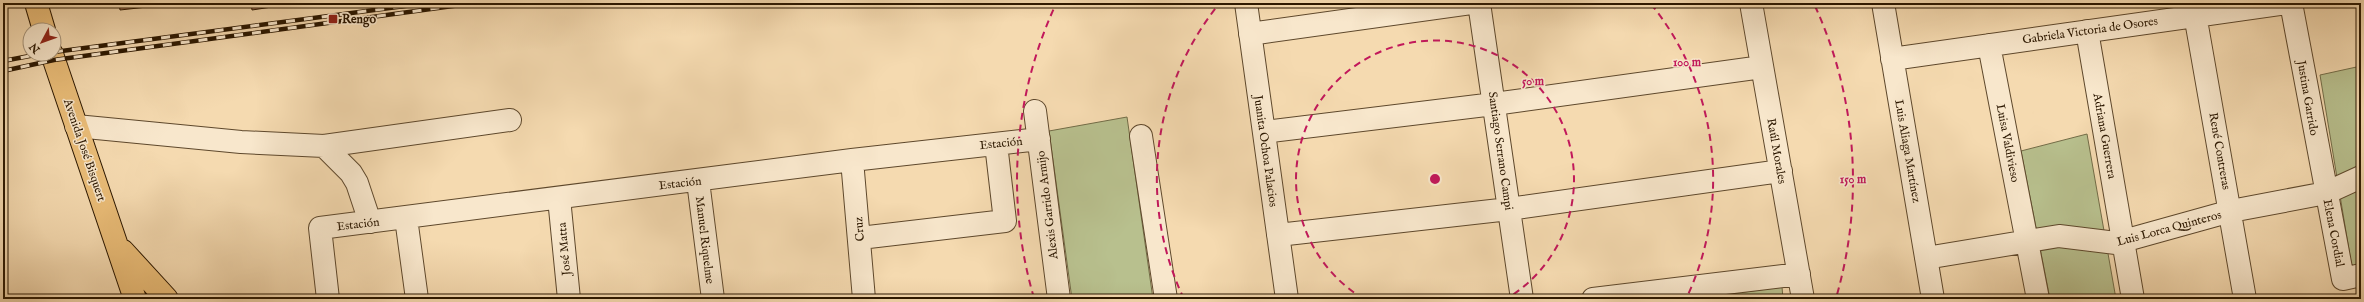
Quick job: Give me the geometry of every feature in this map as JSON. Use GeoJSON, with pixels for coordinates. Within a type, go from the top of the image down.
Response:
{"type":"FeatureCollection","features":[{"type":"Feature","properties":{"kind":"main road"},"geometry":{"type":"LineString","coordinates":[[36,3],[42,22]]}},
{"type":"Feature","properties":{"kind":"main road","name":"Avenida José Bisquert"},"geometry":{"type":"LineString","coordinates":[[55,62],[118,245],[135,299]]}},
{"type":"Feature","properties":{"kind":"main road","name":"Avenida José Bisquert"},"geometry":{"type":"LineString","coordinates":[[118,245],[167,299]]}},
{"type":"Feature","properties":{"kind":"street","name":"Juanita Ochoa Palacios"},"geometry":{"type":"LineString","coordinates":[[1246,3],[1287,299]]}},
{"type":"Feature","properties":{"kind":"street"},"geometry":{"type":"LineString","coordinates":[[1250,34],[1471,3]]}},
{"type":"Feature","properties":{"kind":"street","name":"Santiago Serrano Campi"},"geometry":{"type":"LineString","coordinates":[[1480,3],[1522,299]]}},
{"type":"Feature","properties":{"kind":"street","name":"Raúl Morales"},"geometry":{"type":"LineString","coordinates":[[1751,3],[1803,299]]}},
{"type":"Feature","properties":{"kind":"street","name":"Luis Aliaga Martínez"},"geometry":{"type":"LineString","coordinates":[[1883,3],[1933,299]]}},
{"type":"Feature","properties":{"kind":"street","name":"Gabriela Victoria de Osores"},"geometry":{"type":"LineString","coordinates":[[1892,59],[2087,31],[2194,9],[2289,3]]}},
{"type":"Feature","properties":{"kind":"street","name":"Justina Garrido"},"geometry":{"type":"LineString","coordinates":[[2289,3],[2326,193]]}},
{"type":"Feature","properties":{"kind":"street","name":"René Contreras"},"geometry":{"type":"LineString","coordinates":[[2194,9],[2231,211],[2245,299]]}},
{"type":"Feature","properties":{"kind":"street","name":"Adriana Guerrera"},"geometry":{"type":"LineString","coordinates":[[2087,31],[2133,299]]}},
{"type":"Feature","properties":{"kind":"street","name":"Luisa Valdivieso"},"geometry":{"type":"LineString","coordinates":[[1989,45],[2038,299]]}},
{"type":"Feature","properties":{"kind":"street"},"geometry":{"type":"LineString","coordinates":[[1264,132],[1494,104],[1762,66]]}},
{"type":"Feature","properties":{"kind":"street","name":"Alexis Garrido Armijo"},"geometry":{"type":"LineString","coordinates":[[1035,111],[1059,299]]}},
{"type":"Feature","properties":{"kind":"street"},"geometry":{"type":"LineString","coordinates":[[76,126],[241,142],[324,146],[510,120]]}},
{"type":"Feature","properties":{"kind":"street"},"geometry":{"type":"LineString","coordinates":[[1141,136],[1166,299]]}},
{"type":"Feature","properties":{"kind":"street","name":"Estación"},"geometry":{"type":"LineString","coordinates":[[328,299],[320,228],[698,181],[852,160],[1039,139]]}},
{"type":"Feature","properties":{"kind":"street"},"geometry":{"type":"LineString","coordinates":[[860,238],[1005,221],[996,144]]}},
{"type":"Feature","properties":{"kind":"street"},"geometry":{"type":"LineString","coordinates":[[324,146],[351,173],[357,183],[370,222]]}},
{"type":"Feature","properties":{"kind":"street","name":"Cruz"},"geometry":{"type":"LineString","coordinates":[[852,160],[860,238],[864,299]]}},
{"type":"Feature","properties":{"kind":"street"},"geometry":{"type":"LineString","coordinates":[[1278,235],[1509,209],[1781,171]]}},
{"type":"Feature","properties":{"kind":"street","name":"Luis Lorca Quinteros"},"geometry":{"type":"LineString","coordinates":[[1926,258],[2059,236],[2116,243],[2123,242],[2231,211],[2326,193],[2361,177]]}},
{"type":"Feature","properties":{"kind":"street","name":"Manuel Riquelme"},"geometry":{"type":"LineString","coordinates":[[698,181],[713,299]]}},
{"type":"Feature","properties":{"kind":"street","name":"Elena Cordial"},"geometry":{"type":"LineString","coordinates":[[2326,193],[2343,279],[2361,274]]}},
{"type":"Feature","properties":{"kind":"street","name":"José Matta"},"geometry":{"type":"LineString","coordinates":[[559,198],[569,299]]}},
{"type":"Feature","properties":{"kind":"street"},"geometry":{"type":"LineString","coordinates":[[406,218],[417,299]]}},
{"type":"Feature","properties":{"kind":"street"},"geometry":{"type":"LineString","coordinates":[[1593,299],[1799,274]]}},
{"type":"Feature","properties":{"kind":"green space"},"geometry":{"type":"Polygon","coordinates":[[[2361,66],[2361,266],[2352,268],[2320,75],[2361,66]]]}},
{"type":"Feature","properties":{"kind":"green space"},"geometry":{"type":"Polygon","coordinates":[[[1127,117],[1153,299],[1072,299],[1049,131],[1127,117]]]}},
{"type":"Feature","properties":{"kind":"green space"},"geometry":{"type":"Polygon","coordinates":[[[2087,134],[2116,299],[2050,299],[2021,151],[2087,134]]]}},
{"type":"Feature","properties":{"kind":"green space"},"geometry":{"type":"Polygon","coordinates":[[[1782,287],[1783,299],[1692,299],[1782,287]]]}},
{"type":"Feature","properties":{"kind":"building"},"geometry":{"type":"Polygon","coordinates":[[[252,3],[267,3],[252,5],[252,3]]]}},
{"type":"Feature","properties":{"kind":"railway"},"geometry":{"type":"LineString","coordinates":[[62,51],[428,3]]}},
{"type":"Feature","properties":{"kind":"railway"},"geometry":{"type":"LineString","coordinates":[[3,71],[54,60],[475,3]]}},
{"type":"Feature","properties":{"kind":"railway"},"geometry":{"type":"LineString","coordinates":[[3,61],[22,57]]}},
{"type":"Feature","properties":{"kind":"place","name":"Rengo"},"geometry":{"type":"Point","coordinates":[333,19]}}]}
